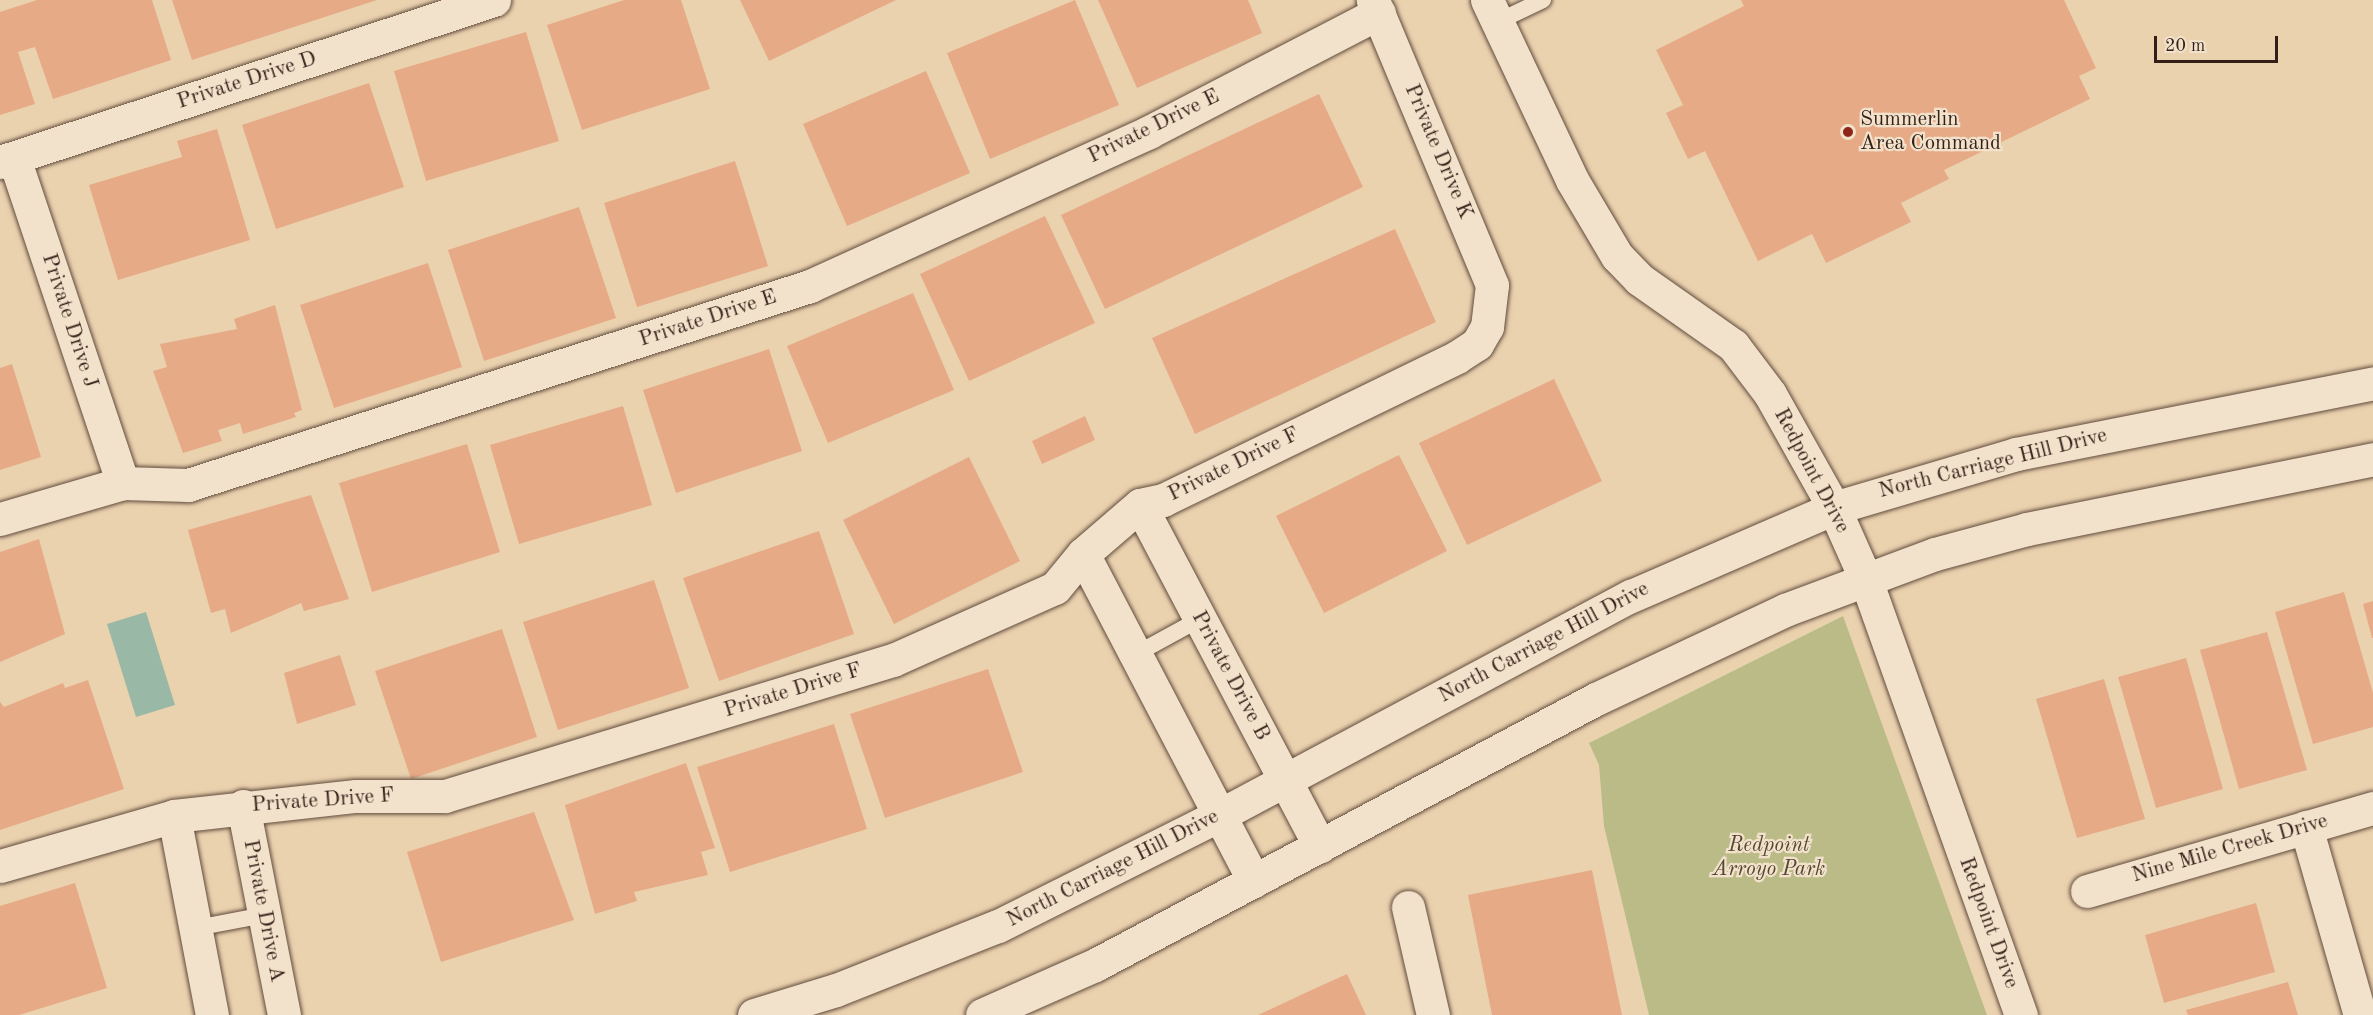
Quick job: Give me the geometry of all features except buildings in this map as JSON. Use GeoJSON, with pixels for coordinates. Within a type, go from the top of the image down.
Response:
{"type":"FeatureCollection","features":[{"type":"Feature","properties":{"kind":"street","name":"Private Drive D"},"geometry":{"type":"LineString","coordinates":[[7,160],[494,0]]}},
{"type":"Feature","properties":{"kind":"street","name":"Private Drive K"},"geometry":{"type":"LineString","coordinates":[[1376,6],[1485,263],[1493,306]]}},
{"type":"Feature","properties":{"kind":"street","name":"Private Drive E"},"geometry":{"type":"LineString","coordinates":[[0,519],[123,483],[188,485],[810,286],[1149,132],[1376,6]]}},
{"type":"Feature","properties":{"kind":"street","name":"Redpoint Drive"},"geometry":{"type":"LineString","coordinates":[[1492,11],[1572,180],[1617,256],[1639,279],[1733,345],[1770,394],[1834,508],[1866,580],[2021,1015]]}},
{"type":"Feature","properties":{"kind":"street","name":"Private Drive J"},"geometry":{"type":"LineString","coordinates":[[7,160],[123,483]]}},
{"type":"Feature","properties":{"kind":"street","name":"Private Drive F"},"geometry":{"type":"LineString","coordinates":[[0,866],[174,816],[243,806],[356,796],[445,796],[893,660],[1055,588],[1083,554],[1140,505],[1162,500],[1457,357],[1477,344],[1493,306]]}},
{"type":"Feature","properties":{"kind":"street","name":"North Carriage Hill Drive"},"geometry":{"type":"LineString","coordinates":[[754,1015],[952,947],[1220,816],[1631,596],[1834,508],[2037,449],[2373,382]]}},
{"type":"Feature","properties":{"kind":"street"},"geometry":{"type":"LineString","coordinates":[[982,1015],[1095,965],[1690,652],[1866,580],[1935,554],[2098,512],[2373,459]]}},
{"type":"Feature","properties":{"kind":"street","name":"Private Drive B"},"geometry":{"type":"LineString","coordinates":[[1140,505],[1320,847]]}},
{"type":"Feature","properties":{"kind":"street"},"geometry":{"type":"LineString","coordinates":[[1083,554],[1254,881]]}},
{"type":"Feature","properties":{"kind":"street","name":"Private Drive A"},"geometry":{"type":"LineString","coordinates":[[243,806],[284,1015]]}},
{"type":"Feature","properties":{"kind":"street","name":"Nine Mile Creek Drive"},"geometry":{"type":"LineString","coordinates":[[2087,891],[2373,808]]}},
{"type":"Feature","properties":{"kind":"street"},"geometry":{"type":"LineString","coordinates":[[174,816],[212,1015]]}},
{"type":"Feature","properties":{"kind":"street"},"geometry":{"type":"LineString","coordinates":[[2306,827],[2360,1015]]}},
{"type":"Feature","properties":{"kind":"street"},"geometry":{"type":"LineString","coordinates":[[1408,907],[1433,1015]]}},
{"type":"Feature","properties":{"kind":"lane"},"geometry":{"type":"LineString","coordinates":[[1492,11],[1543,0]]}},
{"type":"Feature","properties":{"kind":"lane"},"geometry":{"type":"LineString","coordinates":[[1136,654],[1200,619]]}},
{"type":"Feature","properties":{"kind":"lane"},"geometry":{"type":"LineString","coordinates":[[196,928],[264,915]]}},
{"type":"Feature","properties":{"kind":"green space","name":"Redpoint Arroyo Park"},"geometry":{"type":"Polygon","coordinates":[[[1843,616],[1987,1015],[1649,1015],[1604,826],[1599,765],[1589,743],[1843,616]]]}},
{"type":"Feature","properties":{"kind":"shaded area"},"geometry":{"type":"Polygon","coordinates":[[[146,612],[175,705],[136,717],[107,624],[146,612]]]}},
{"type":"Feature","properties":{"kind":"place","name":"Summerlin Area Command"},"geometry":{"type":"Point","coordinates":[1848,132]}}]}
